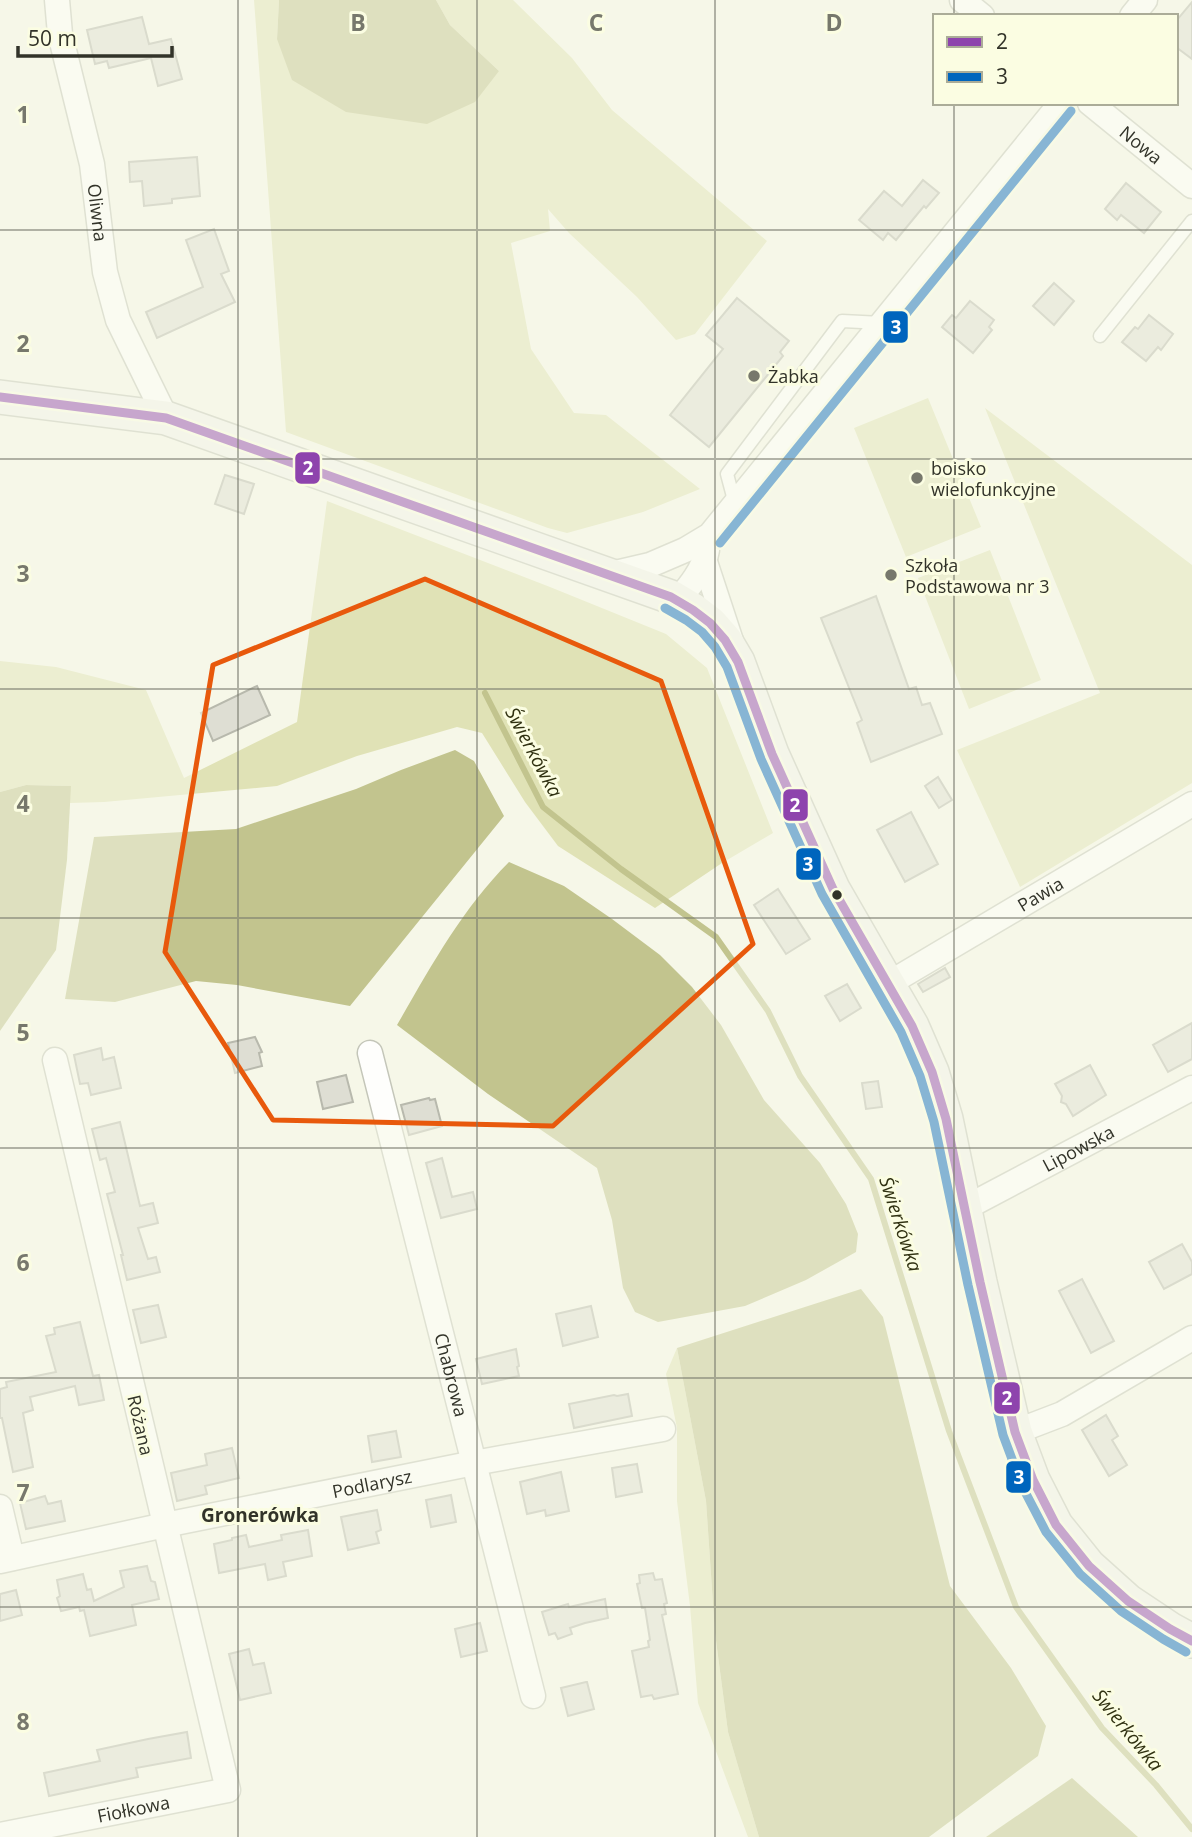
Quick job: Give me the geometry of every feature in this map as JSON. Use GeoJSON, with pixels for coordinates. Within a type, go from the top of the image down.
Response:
{"type":"FeatureCollection","features":[{"type":"Feature","properties":{"kind":"street","name":"Oliwna"},"geometry":{"type":"LineString","coordinates":[[57,0],[60,34],[92,164],[105,272],[118,320],[166,418]]}},
{"type":"Feature","properties":{"kind":"street"},"geometry":{"type":"LineString","coordinates":[[962,0],[980,14]]}},
{"type":"Feature","properties":{"kind":"street"},"geometry":{"type":"LineString","coordinates":[[1134,14],[1145,0]]}},
{"type":"Feature","properties":{"kind":"street"},"geometry":{"type":"LineString","coordinates":[[674,599],[673,568],[695,556],[1059,105]]}},
{"type":"Feature","properties":{"kind":"street","name":"Nowa"},"geometry":{"type":"LineString","coordinates":[[1092,105],[1192,186]]}},
{"type":"Feature","properties":{"kind":"street"},"geometry":{"type":"LineString","coordinates":[[0,397],[166,418],[674,599],[710,623],[725,640],[738,662]]}},
{"type":"Feature","properties":{"kind":"street"},"geometry":{"type":"LineString","coordinates":[[607,575],[695,556]]}},
{"type":"Feature","properties":{"kind":"street"},"geometry":{"type":"LineString","coordinates":[[695,556],[772,754],[827,878],[912,1026],[933,1072],[946,1119],[1015,1432],[1033,1480],[1056,1525],[1089,1566],[1128,1601],[1192,1641]]}},
{"type":"Feature","properties":{"kind":"street","name":"Pawia"},"geometry":{"type":"LineString","coordinates":[[888,984],[1192,804]]}},
{"type":"Feature","properties":{"kind":"street","name":"Chabrowa"},"geometry":{"type":"LineString","coordinates":[[370,1053],[533,1696]]}},
{"type":"Feature","properties":{"kind":"street","name":"Różana"},"geometry":{"type":"LineString","coordinates":[[55,1060],[228,1790]]}},
{"type":"Feature","properties":{"kind":"street","name":"Lipowska"},"geometry":{"type":"LineString","coordinates":[[965,1208],[1192,1088]]}},
{"type":"Feature","properties":{"kind":"street"},"geometry":{"type":"LineString","coordinates":[[1015,1432],[1062,1414],[1192,1338]]}},
{"type":"Feature","properties":{"kind":"street","name":"Podlarysz"},"geometry":{"type":"LineString","coordinates":[[6,1560],[164,1525],[663,1429]]}},
{"type":"Feature","properties":{"kind":"street"},"geometry":{"type":"LineString","coordinates":[[0,1507],[6,1560]]}},
{"type":"Feature","properties":{"kind":"street","name":"Fiołkowa"},"geometry":{"type":"LineString","coordinates":[[0,1835],[228,1790]]}},
{"type":"Feature","properties":{"kind":"lane"},"geometry":{"type":"LineString","coordinates":[[1100,336],[1192,221]]}},
{"type":"Feature","properties":{"kind":"highlighted area"},"geometry":{"type":"Polygon","coordinates":[[[425,579],[661,681],[753,944],[553,1126],[273,1120],[165,952],[213,665],[425,579]]]}},
{"type":"Feature","properties":{"kind":"shaded area"},"geometry":{"type":"Polygon","coordinates":[[[254,0],[279,0],[277,39],[499,71],[450,25],[436,0],[513,0],[572,58],[612,110],[767,241],[695,334],[676,340],[637,297],[569,233],[548,209],[550,231],[511,243],[531,349],[574,413],[606,415],[700,489],[643,512],[567,533],[286,432],[254,0]]]}},
{"type":"Feature","properties":{"kind":"shaded area"},"geometry":{"type":"Polygon","coordinates":[[[279,0],[436,0],[450,25],[499,71],[475,102],[427,124],[346,112],[292,80],[277,39],[279,0]]]}},
{"type":"Feature","properties":{"kind":"shaded area","name":"boisko wielofunkcyjne"},"geometry":{"type":"Polygon","coordinates":[[[928,398],[981,527],[906,557],[854,428],[928,398]]]}},
{"type":"Feature","properties":{"kind":"shaded area"},"geometry":{"type":"Polygon","coordinates":[[[985,408],[1192,565],[1192,783],[1020,887],[957,750],[1100,693],[985,408]]]}},
{"type":"Feature","properties":{"kind":"shaded area"},"geometry":{"type":"Polygon","coordinates":[[[327,501],[666,634],[707,668],[773,833],[655,908],[558,846],[525,802],[482,733],[457,727],[357,756],[277,786],[70,803],[70,786],[26,785],[0,792],[0,661],[56,667],[146,690],[184,778],[297,722],[327,501]]]}},
{"type":"Feature","properties":{"kind":"shaded area"},"geometry":{"type":"Polygon","coordinates":[[[990,550],[1041,680],[969,709],[918,578],[990,550]]]}},
{"type":"Feature","properties":{"kind":"shaded area"},"geometry":{"type":"Polygon","coordinates":[[[455,750],[474,761],[504,816],[350,1006],[237,985],[196,981],[115,1002],[65,999],[94,837],[236,829],[356,789],[455,750]]]}},
{"type":"Feature","properties":{"kind":"shaded area"},"geometry":{"type":"Polygon","coordinates":[[[26,785],[71,786],[67,860],[56,950],[0,1031],[0,792],[26,785]]]}},
{"type":"Feature","properties":{"kind":"shaded area"},"geometry":{"type":"Polygon","coordinates":[[[509,862],[564,886],[660,955],[692,987],[721,1025],[764,1100],[820,1163],[846,1204],[858,1234],[856,1252],[806,1280],[745,1306],[658,1322],[635,1312],[623,1288],[612,1220],[597,1168],[488,1094],[397,1025],[462,919],[509,862]]]}},
{"type":"Feature","properties":{"kind":"shaded area"},"geometry":{"type":"Polygon","coordinates":[[[861,1289],[883,1317],[950,1586],[1011,1668],[1046,1726],[1038,1756],[929,1837],[759,1837],[728,1732],[715,1633],[706,1501],[677,1348],[861,1289]]]}},
{"type":"Feature","properties":{"kind":"shaded area"},"geometry":{"type":"Polygon","coordinates":[[[677,1348],[706,1501],[715,1633],[728,1732],[759,1837],[748,1837],[698,1703],[677,1501],[677,1428],[666,1374],[677,1348]]]}},
{"type":"Feature","properties":{"kind":"shaded area"},"geometry":{"type":"Polygon","coordinates":[[[1072,1778],[1138,1837],[986,1837],[1072,1778]]]}},
{"type":"Feature","properties":{"kind":"building"},"geometry":{"type":"Polygon","coordinates":[[[1192,2],[1192,59],[1178,48],[1178,19],[1192,2]]]}},
{"type":"Feature","properties":{"kind":"building"},"geometry":{"type":"Polygon","coordinates":[[[142,17],[149,44],[171,39],[182,79],[158,86],[151,58],[109,68],[107,61],[95,64],[87,30],[142,17]]]}},
{"type":"Feature","properties":{"kind":"building"},"geometry":{"type":"Polygon","coordinates":[[[197,157],[200,196],[144,206],[142,181],[130,182],[129,162],[197,157]]]}},
{"type":"Feature","properties":{"kind":"building"},"geometry":{"type":"Polygon","coordinates":[[[923,180],[939,193],[926,208],[924,206],[896,240],[888,233],[883,240],[859,220],[884,191],[902,206],[923,180]]]}},
{"type":"Feature","properties":{"kind":"building"},"geometry":{"type":"Polygon","coordinates":[[[1126,183],[1161,212],[1144,233],[1121,215],[1117,220],[1105,209],[1126,183]]]}},
{"type":"Feature","properties":{"kind":"building"},"geometry":{"type":"Polygon","coordinates":[[[214,229],[229,271],[221,274],[235,302],[157,338],[146,312],[203,287],[186,240],[214,229]]]}},
{"type":"Feature","properties":{"kind":"building"},"geometry":{"type":"Polygon","coordinates":[[[1054,283],[1074,301],[1054,325],[1033,306],[1054,283]]]}},
{"type":"Feature","properties":{"kind":"building"},"geometry":{"type":"Polygon","coordinates":[[[737,298],[789,341],[780,352],[783,356],[709,447],[670,415],[723,349],[706,335],[737,298]]]}},
{"type":"Feature","properties":{"kind":"building"},"geometry":{"type":"Polygon","coordinates":[[[970,301],[994,320],[989,327],[992,330],[973,353],[942,327],[952,315],[956,318],[970,301]]]}},
{"type":"Feature","properties":{"kind":"building"},"geometry":{"type":"Polygon","coordinates":[[[1149,315],[1173,334],[1161,350],[1158,347],[1146,361],[1122,342],[1135,327],[1138,329],[1149,315]]]}},
{"type":"Feature","properties":{"kind":"building"},"geometry":{"type":"Polygon","coordinates":[[[225,475],[254,484],[244,514],[215,504],[225,475]]]}},
{"type":"Feature","properties":{"kind":"building"},"geometry":{"type":"Polygon","coordinates":[[[876,596],[909,689],[916,687],[922,705],[930,703],[942,734],[871,762],[857,723],[862,720],[821,618],[876,596]]]}},
{"type":"Feature","properties":{"kind":"building"},"geometry":{"type":"Polygon","coordinates":[[[257,686],[270,715],[213,741],[201,713],[257,686]]]}},
{"type":"Feature","properties":{"kind":"building"},"geometry":{"type":"Polygon","coordinates":[[[938,777],[952,800],[939,808],[925,786],[938,777]]]}},
{"type":"Feature","properties":{"kind":"building"},"geometry":{"type":"Polygon","coordinates":[[[911,812],[938,864],[905,882],[877,830],[911,812]]]}},
{"type":"Feature","properties":{"kind":"building"},"geometry":{"type":"Polygon","coordinates":[[[778,889],[810,939],[786,954],[754,905],[778,889]]]}},
{"type":"Feature","properties":{"kind":"building"},"geometry":{"type":"Polygon","coordinates":[[[945,968],[950,977],[923,992],[918,984],[945,968]]]}},
{"type":"Feature","properties":{"kind":"building"},"geometry":{"type":"Polygon","coordinates":[[[847,984],[861,1008],[840,1021],[825,996],[847,984]]]}},
{"type":"Feature","properties":{"kind":"building"},"geometry":{"type":"Polygon","coordinates":[[[1192,1023],[1192,1059],[1168,1072],[1153,1045],[1192,1023]]]}},
{"type":"Feature","properties":{"kind":"building"},"geometry":{"type":"Polygon","coordinates":[[[255,1037],[262,1052],[259,1053],[262,1066],[235,1073],[228,1043],[255,1037]]]}},
{"type":"Feature","properties":{"kind":"building"},"geometry":{"type":"Polygon","coordinates":[[[101,1048],[103,1060],[114,1057],[121,1088],[91,1095],[88,1083],[80,1084],[74,1055],[101,1048]]]}},
{"type":"Feature","properties":{"kind":"building"},"geometry":{"type":"Polygon","coordinates":[[[1090,1065],[1106,1095],[1073,1116],[1066,1104],[1061,1102],[1062,1096],[1055,1084],[1090,1065]]]}},
{"type":"Feature","properties":{"kind":"building"},"geometry":{"type":"Polygon","coordinates":[[[346,1075],[353,1102],[323,1109],[317,1082],[346,1075]]]}},
{"type":"Feature","properties":{"kind":"building"},"geometry":{"type":"Polygon","coordinates":[[[878,1081],[882,1107],[866,1109],[862,1083],[878,1081]]]}},
{"type":"Feature","properties":{"kind":"building"},"geometry":{"type":"Polygon","coordinates":[[[435,1099],[442,1126],[409,1135],[401,1105],[435,1099]]]}},
{"type":"Feature","properties":{"kind":"building"},"geometry":{"type":"Polygon","coordinates":[[[120,1122],[140,1206],[153,1203],[158,1223],[138,1228],[148,1259],[156,1257],[160,1272],[127,1280],[107,1194],[115,1192],[106,1158],[100,1160],[92,1129],[120,1122]]]}},
{"type":"Feature","properties":{"kind":"building"},"geometry":{"type":"Polygon","coordinates":[[[442,1158],[452,1197],[473,1192],[477,1209],[441,1218],[426,1163],[442,1158]]]}},
{"type":"Feature","properties":{"kind":"building"},"geometry":{"type":"Polygon","coordinates":[[[1182,1244],[1192,1262],[1192,1274],[1164,1289],[1149,1262],[1182,1244]]]}},
{"type":"Feature","properties":{"kind":"building"},"geometry":{"type":"Polygon","coordinates":[[[1082,1279],[1114,1341],[1091,1353],[1059,1291],[1082,1279]]]}},
{"type":"Feature","properties":{"kind":"building"},"geometry":{"type":"Polygon","coordinates":[[[158,1305],[166,1337],[141,1343],[133,1310],[158,1305]]]}},
{"type":"Feature","properties":{"kind":"building"},"geometry":{"type":"Polygon","coordinates":[[[591,1306],[598,1337],[563,1346],[556,1314],[591,1306]]]}},
{"type":"Feature","properties":{"kind":"building"},"geometry":{"type":"Polygon","coordinates":[[[80,1322],[93,1376],[99,1375],[104,1400],[79,1405],[75,1386],[30,1397],[33,1410],[23,1413],[33,1467],[13,1472],[0,1418],[0,1389],[7,1387],[6,1382],[56,1372],[46,1336],[55,1334],[54,1328],[80,1322]]]}},
{"type":"Feature","properties":{"kind":"building"},"geometry":{"type":"Polygon","coordinates":[[[516,1349],[519,1376],[482,1384],[476,1359],[516,1349]]]}},
{"type":"Feature","properties":{"kind":"building"},"geometry":{"type":"Polygon","coordinates":[[[628,1394],[632,1416],[574,1428],[569,1404],[628,1394]]]}},
{"type":"Feature","properties":{"kind":"building"},"geometry":{"type":"Polygon","coordinates":[[[1106,1415],[1118,1436],[1112,1440],[1127,1465],[1109,1476],[1082,1430],[1106,1415]]]}},
{"type":"Feature","properties":{"kind":"building"},"geometry":{"type":"Polygon","coordinates":[[[396,1431],[401,1457],[372,1462],[368,1436],[396,1431]]]}},
{"type":"Feature","properties":{"kind":"building"},"geometry":{"type":"Polygon","coordinates":[[[232,1448],[239,1478],[205,1486],[207,1494],[177,1501],[171,1473],[207,1465],[205,1454],[232,1448]]]}},
{"type":"Feature","properties":{"kind":"building"},"geometry":{"type":"Polygon","coordinates":[[[637,1464],[642,1492],[616,1497],[612,1468],[637,1464]]]}},
{"type":"Feature","properties":{"kind":"building"},"geometry":{"type":"Polygon","coordinates":[[[561,1472],[569,1511],[546,1516],[545,1510],[527,1514],[520,1482],[561,1472]]]}},
{"type":"Feature","properties":{"kind":"building"},"geometry":{"type":"Polygon","coordinates":[[[451,1495],[456,1522],[431,1527],[426,1500],[451,1495]]]}},
{"type":"Feature","properties":{"kind":"building"},"geometry":{"type":"Polygon","coordinates":[[[45,1496],[48,1504],[61,1501],[65,1521],[26,1529],[20,1503],[45,1496]]]}},
{"type":"Feature","properties":{"kind":"building"},"geometry":{"type":"Polygon","coordinates":[[[377,1510],[381,1530],[376,1532],[379,1543],[348,1550],[341,1517],[377,1510]]]}},
{"type":"Feature","properties":{"kind":"building"},"geometry":{"type":"Polygon","coordinates":[[[308,1530],[312,1556],[283,1562],[286,1576],[268,1580],[265,1564],[219,1573],[214,1544],[246,1535],[249,1547],[282,1540],[281,1535],[308,1530]]]}},
{"type":"Feature","properties":{"kind":"building"},"geometry":{"type":"Polygon","coordinates":[[[147,1566],[159,1599],[132,1605],[136,1625],[90,1636],[84,1610],[80,1611],[79,1607],[61,1611],[57,1598],[60,1596],[57,1580],[83,1574],[87,1590],[91,1589],[94,1601],[124,1587],[120,1571],[147,1566]]]}},
{"type":"Feature","properties":{"kind":"building"},"geometry":{"type":"Polygon","coordinates":[[[653,1573],[655,1580],[662,1579],[667,1603],[664,1604],[666,1614],[662,1615],[678,1694],[654,1699],[652,1695],[641,1697],[632,1651],[649,1647],[645,1608],[642,1608],[637,1584],[640,1583],[639,1575],[653,1573]]]}},
{"type":"Feature","properties":{"kind":"building"},"geometry":{"type":"Polygon","coordinates":[[[16,1590],[22,1615],[0,1621],[0,1594],[16,1590]]]}},
{"type":"Feature","properties":{"kind":"building"},"geometry":{"type":"Polygon","coordinates":[[[605,1599],[608,1618],[570,1628],[572,1634],[558,1639],[555,1633],[549,1635],[542,1612],[568,1604],[569,1607],[605,1599]]]}},
{"type":"Feature","properties":{"kind":"building"},"geometry":{"type":"Polygon","coordinates":[[[480,1623],[487,1651],[461,1657],[455,1629],[480,1623]]]}},
{"type":"Feature","properties":{"kind":"building"},"geometry":{"type":"Polygon","coordinates":[[[249,1649],[253,1665],[264,1663],[271,1693],[240,1700],[229,1654],[249,1649]]]}},
{"type":"Feature","properties":{"kind":"building"},"geometry":{"type":"Polygon","coordinates":[[[587,1682],[594,1709],[568,1716],[561,1688],[587,1682]]]}},
{"type":"Feature","properties":{"kind":"building"},"geometry":{"type":"Polygon","coordinates":[[[187,1732],[191,1758],[136,1768],[138,1777],[49,1796],[44,1773],[100,1761],[97,1750],[187,1732]]]}},
{"type":"Feature","properties":{"kind":"waterway","name":"Świerkówka"},"geometry":{"type":"LineString","coordinates":[[485,693],[543,807],[621,869],[716,937],[768,1011],[800,1076],[871,1179],[949,1431],[1016,1607],[1102,1728],[1156,1785],[1192,1829]]}},
{"type":"Feature","properties":{"kind":"transit line","name":"3"},"geometry":{"type":"LineString","coordinates":[[720,543],[1071,111]]}},
{"type":"Feature","properties":{"kind":"transit line","name":"2"},"geometry":{"type":"LineString","coordinates":[[0,397],[166,418],[671,597],[710,623],[725,640],[738,662],[772,754],[833,889],[912,1026],[932,1072],[946,1119],[1015,1432],[1033,1480],[1056,1525],[1089,1566],[1128,1601],[1192,1641]]}},
{"type":"Feature","properties":{"kind":"transit line","name":"3"},"geometry":{"type":"LineString","coordinates":[[665,608],[702,632],[727,667],[761,759],[822,894],[901,1032],[920,1076],[934,1122],[1003,1435],[1022,1486],[1046,1532],[1080,1574],[1121,1611],[1186,1652]]}},
{"type":"Feature","properties":{"kind":"place","name":"Żabka"},"geometry":{"type":"Point","coordinates":[754,376]}},
{"type":"Feature","properties":{"kind":"place","name":"boisko wielofunkcyjne"},"geometry":{"type":"Point","coordinates":[917,478]}},
{"type":"Feature","properties":{"kind":"place","name":"Szkoła Podstawowa nr 3"},"geometry":{"type":"Point","coordinates":[891,575]}},
{"type":"Feature","properties":{"kind":"district","name":"Gronerówka"},"geometry":{"type":"Point","coordinates":[260,1515]}}]}
